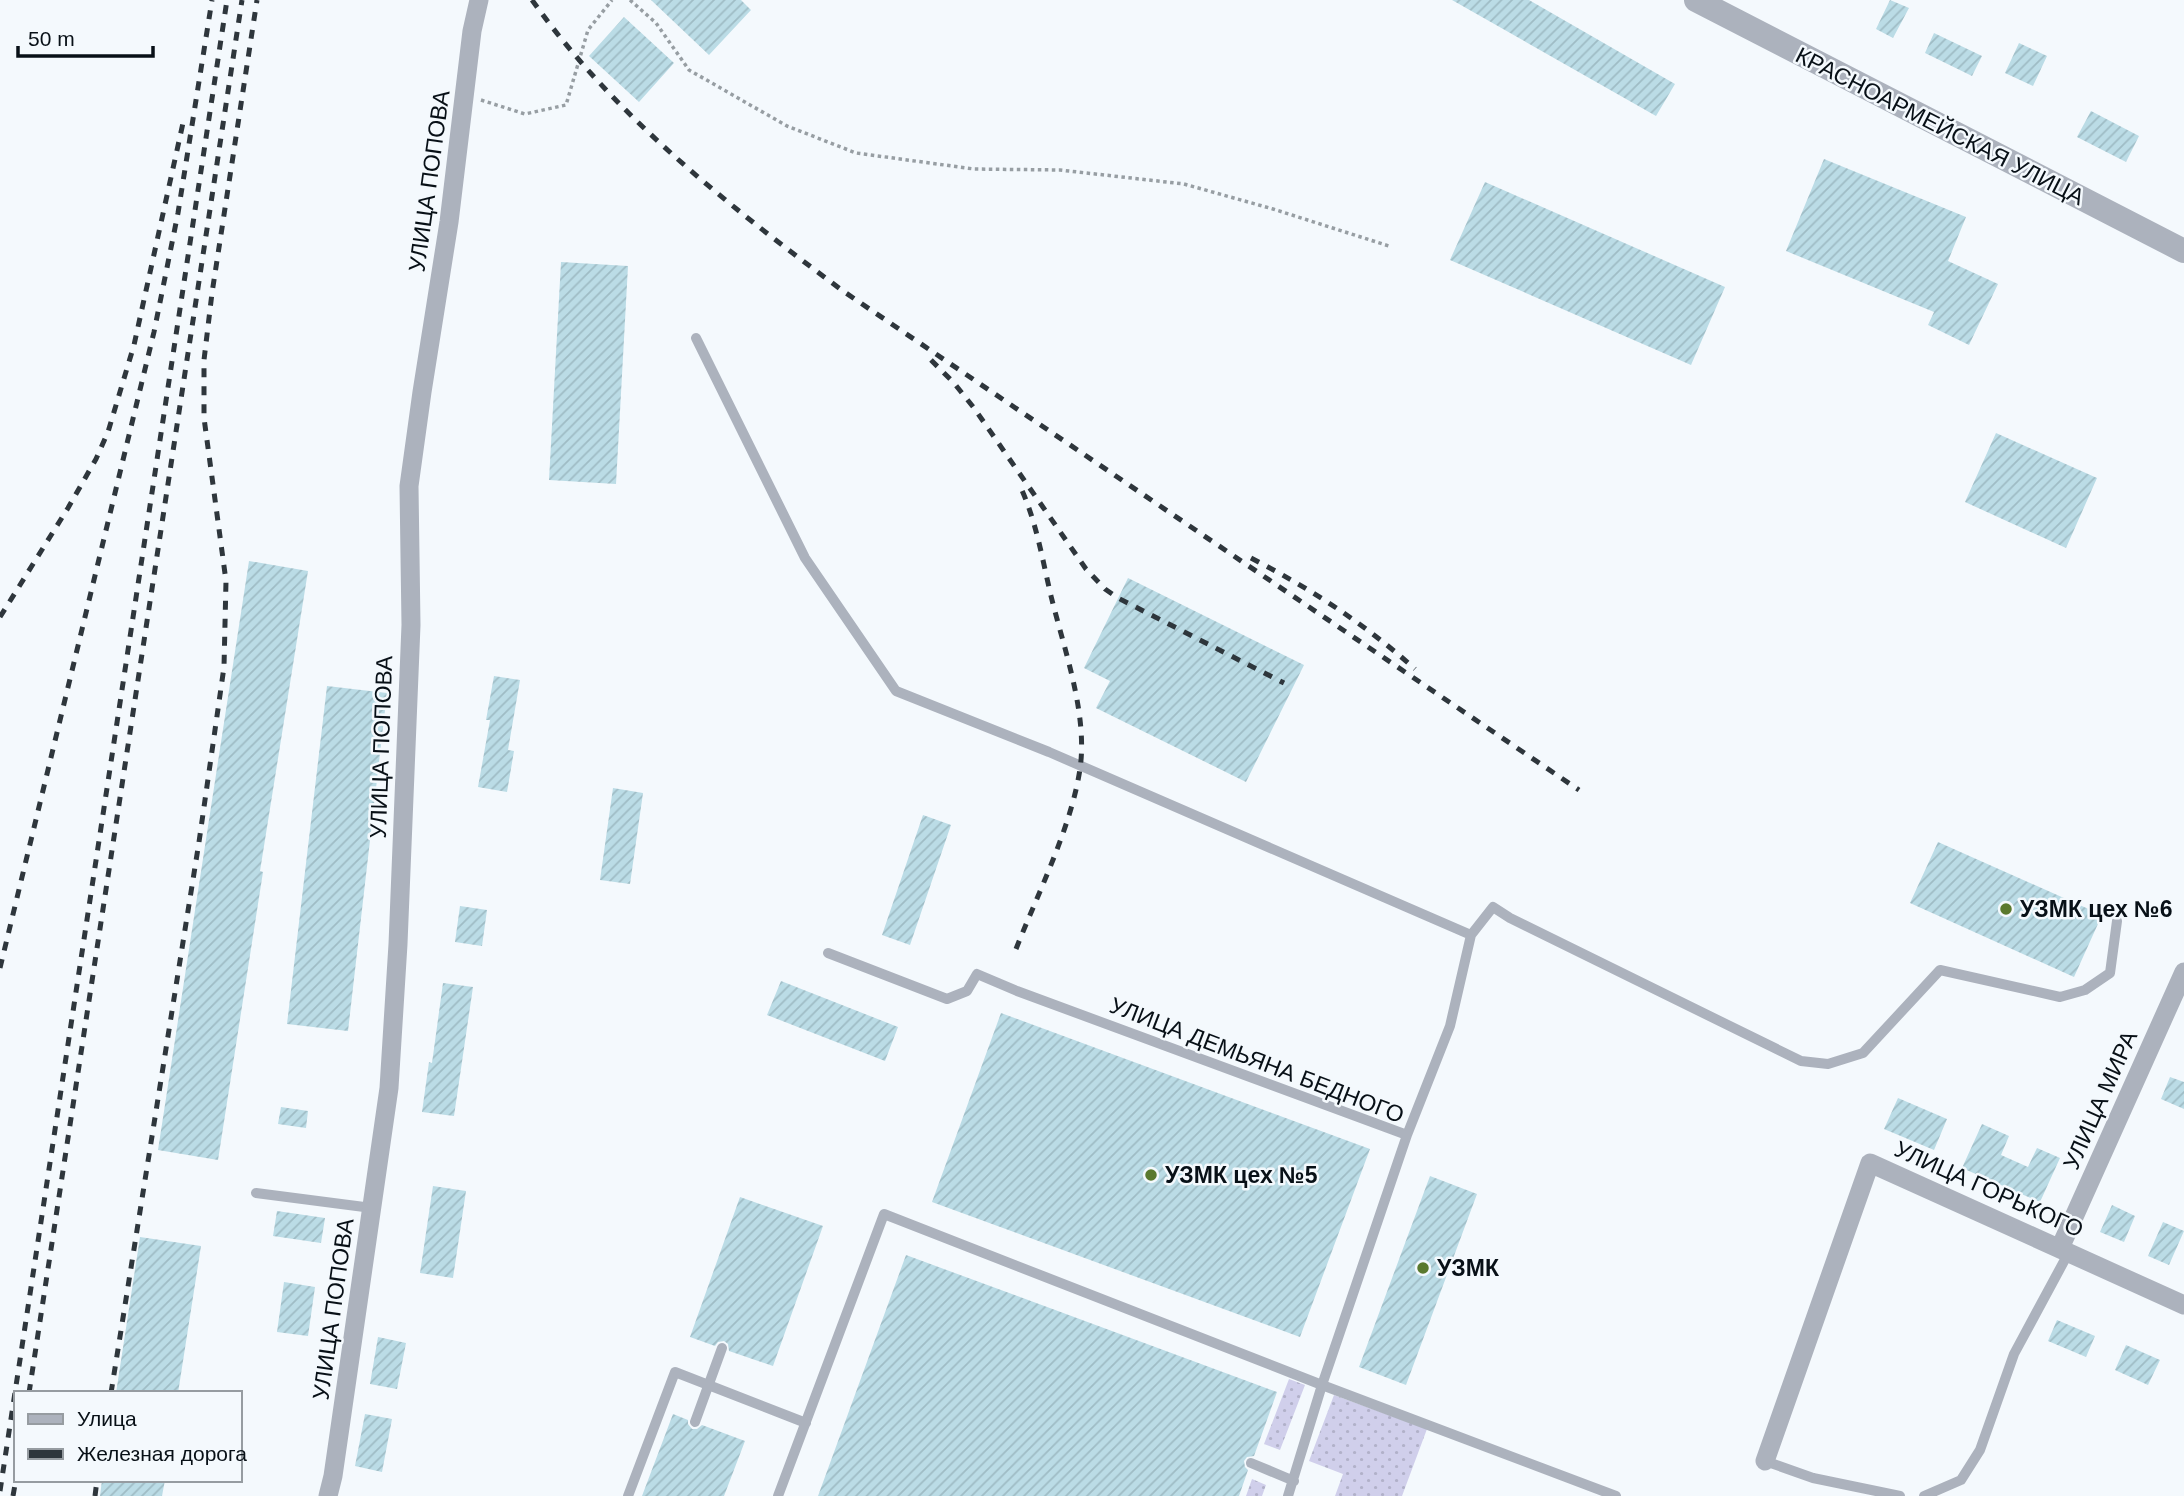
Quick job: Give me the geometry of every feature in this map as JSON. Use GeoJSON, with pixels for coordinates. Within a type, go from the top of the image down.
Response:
{"type":"FeatureCollection","features":[{"type":"Feature","properties":{"kind":"street","name":"УЛИЦА ПОПОВА"},"geometry":{"type":"LineString","coordinates":[[328,1496],[389,1088],[398,944],[411,625],[410,486],[449,222],[472,31],[479,0]]}},
{"type":"Feature","properties":{"kind":"street","name":"КРАСНОАРМЕЙСКАЯ УЛИЦА"},"geometry":{"type":"LineString","coordinates":[[1696,0],[2184,251]]}},
{"type":"Feature","properties":{"kind":"street","name":"УЛИЦА МИРА"},"geometry":{"type":"LineString","coordinates":[[2065,1250],[2184,972]]}},
{"type":"Feature","properties":{"kind":"street","name":"УЛИЦА ГОРЬКОГО"},"geometry":{"type":"LineString","coordinates":[[1765,1461],[1871,1163],[2184,1305]]}},
{"type":"Feature","properties":{"kind":"lane"},"geometry":{"type":"LineString","coordinates":[[696,338],[805,558],[896,691],[1081,765],[1471,935]]}},
{"type":"Feature","properties":{"kind":"lane"},"geometry":{"type":"LineString","coordinates":[[1407,1135],[1450,1026],[1471,935],[1493,907],[1510,918],[1801,1061],[1828,1064],[1863,1053],[1940,970],[2060,997],[2085,990],[2110,973],[2117,921]]}},
{"type":"Feature","properties":{"kind":"lane","name":"УЛИЦА ДЕМЬЯНА БЕДНОГО"},"geometry":{"type":"LineString","coordinates":[[828,953],[947,999],[967,991],[977,974],[1407,1135],[1322,1385],[1288,1496]]}},
{"type":"Feature","properties":{"kind":"lane"},"geometry":{"type":"LineString","coordinates":[[256,1193],[372,1208]]}},
{"type":"Feature","properties":{"kind":"lane"},"geometry":{"type":"LineString","coordinates":[[778,1496],[884,1214],[1322,1385],[1616,1496]]}},
{"type":"Feature","properties":{"kind":"lane"},"geometry":{"type":"LineString","coordinates":[[1924,1496],[1961,1480],[1980,1450],[2014,1354],[2065,1250]]}},
{"type":"Feature","properties":{"kind":"lane"},"geometry":{"type":"LineString","coordinates":[[695,1422],[722,1348]]}},
{"type":"Feature","properties":{"kind":"lane"},"geometry":{"type":"LineString","coordinates":[[628,1496],[675,1373],[806,1423]]}},
{"type":"Feature","properties":{"kind":"lane"},"geometry":{"type":"LineString","coordinates":[[1765,1461],[1813,1478],[1900,1496]]}},
{"type":"Feature","properties":{"kind":"lane"},"geometry":{"type":"LineString","coordinates":[[1251,1463],[1294,1481]]}},
{"type":"Feature","properties":{"kind":"path"},"geometry":{"type":"LineString","coordinates":[[466,95],[525,114],[566,105],[588,30],[612,0]]}},
{"type":"Feature","properties":{"kind":"path"},"geometry":{"type":"LineString","coordinates":[[630,0],[656,23],[689,70],[787,126],[856,153],[974,169],[1060,170],[1184,184],[1390,246]]}},
{"type":"Feature","properties":{"kind":"shaded area"},"geometry":{"type":"Polygon","coordinates":[[[1289,1379],[1305,1385],[1280,1450],[1264,1444],[1289,1379]]]}},
{"type":"Feature","properties":{"kind":"shaded area"},"geometry":{"type":"Polygon","coordinates":[[[1334,1395],[1427,1429],[1402,1496],[1335,1496],[1343,1474],[1309,1461],[1334,1395]]]}},
{"type":"Feature","properties":{"kind":"shaded area"},"geometry":{"type":"Polygon","coordinates":[[[1252,1479],[1266,1485],[1262,1496],[1246,1496],[1252,1479]]]}},
{"type":"Feature","properties":{"kind":"building"},"geometry":{"type":"Polygon","coordinates":[[[651,0],[741,0],[751,10],[709,55],[651,0]]]}},
{"type":"Feature","properties":{"kind":"building"},"geometry":{"type":"Polygon","coordinates":[[[1452,0],[1529,0],[1675,84],[1656,116],[1452,0]]]}},
{"type":"Feature","properties":{"kind":"building"},"geometry":{"type":"Polygon","coordinates":[[[1890,0],[1909,8],[1893,38],[1876,29],[1890,0]]]}},
{"type":"Feature","properties":{"kind":"building"},"geometry":{"type":"Polygon","coordinates":[[[624,17],[674,63],[639,102],[589,56],[624,17]]]}},
{"type":"Feature","properties":{"kind":"building"},"geometry":{"type":"Polygon","coordinates":[[[1934,33],[1982,56],[1972,76],[1925,53],[1934,33]]]}},
{"type":"Feature","properties":{"kind":"building"},"geometry":{"type":"Polygon","coordinates":[[[2019,43],[2047,56],[2033,86],[2005,73],[2019,43]]]}},
{"type":"Feature","properties":{"kind":"building"},"geometry":{"type":"Polygon","coordinates":[[[2091,111],[2139,136],[2126,162],[2077,137],[2091,111]]]}},
{"type":"Feature","properties":{"kind":"building"},"geometry":{"type":"Polygon","coordinates":[[[1824,159],[1966,217],[1948,261],[1998,284],[1969,345],[1928,325],[1934,312],[1786,251],[1824,159]]]}},
{"type":"Feature","properties":{"kind":"building"},"geometry":{"type":"Polygon","coordinates":[[[1485,182],[1725,287],[1691,365],[1450,260],[1485,182]]]}},
{"type":"Feature","properties":{"kind":"building"},"geometry":{"type":"Polygon","coordinates":[[[561,262],[628,266],[616,484],[549,480],[561,262]]]}},
{"type":"Feature","properties":{"kind":"building"},"geometry":{"type":"Polygon","coordinates":[[[1996,433],[2097,478],[2066,548],[1965,502],[1996,433]]]}},
{"type":"Feature","properties":{"kind":"building"},"geometry":{"type":"Polygon","coordinates":[[[249,561],[308,571],[260,871],[263,872],[218,1160],[158,1150],[249,561]]]}},
{"type":"Feature","properties":{"kind":"building"},"geometry":{"type":"Polygon","coordinates":[[[1128,578],[1304,665],[1246,782],[1096,708],[1110,681],[1084,668],[1128,578]]]}},
{"type":"Feature","properties":{"kind":"building"},"geometry":{"type":"Polygon","coordinates":[[[494,676],[520,680],[508,750],[514,751],[507,792],[478,787],[490,720],[486,720],[494,676]]]}},
{"type":"Feature","properties":{"kind":"building"},"geometry":{"type":"Polygon","coordinates":[[[327,686],[387,693],[348,1031],[287,1024],[327,686]]]}},
{"type":"Feature","properties":{"kind":"building"},"geometry":{"type":"Polygon","coordinates":[[[613,788],[643,793],[630,884],[600,880],[613,788]]]}},
{"type":"Feature","properties":{"kind":"building"},"geometry":{"type":"Polygon","coordinates":[[[923,815],[951,825],[910,945],[882,935],[923,815]]]}},
{"type":"Feature","properties":{"kind":"building","name":"УЗМК цех №6"},"geometry":{"type":"Polygon","coordinates":[[[1938,842],[2102,915],[2074,977],[1910,903],[1938,842]]]}},
{"type":"Feature","properties":{"kind":"building"},"geometry":{"type":"Polygon","coordinates":[[[460,906],[487,910],[482,946],[455,942],[460,906]]]}},
{"type":"Feature","properties":{"kind":"building"},"geometry":{"type":"Polygon","coordinates":[[[781,981],[898,1027],[885,1061],[767,1015],[781,981]]]}},
{"type":"Feature","properties":{"kind":"building"},"geometry":{"type":"Polygon","coordinates":[[[443,983],[473,987],[454,1116],[422,1112],[443,983]]]}},
{"type":"Feature","properties":{"kind":"building","name":"УЗМК цех №5"},"geometry":{"type":"Polygon","coordinates":[[[1001,1013],[1370,1149],[1300,1337],[932,1202],[1001,1013]]]}},
{"type":"Feature","properties":{"kind":"building"},"geometry":{"type":"Polygon","coordinates":[[[2170,1077],[2184,1082],[2184,1109],[2161,1099],[2170,1077]]]}},
{"type":"Feature","properties":{"kind":"building"},"geometry":{"type":"Polygon","coordinates":[[[1898,1098],[1947,1119],[1934,1150],[1884,1129],[1898,1098]]]}},
{"type":"Feature","properties":{"kind":"building"},"geometry":{"type":"Polygon","coordinates":[[[281,1107],[308,1111],[306,1128],[278,1124],[281,1107]]]}},
{"type":"Feature","properties":{"kind":"building"},"geometry":{"type":"Polygon","coordinates":[[[1982,1124],[2009,1136],[2001,1155],[2028,1167],[2037,1148],[2060,1158],[2040,1202],[1962,1168],[1982,1124]]]}},
{"type":"Feature","properties":{"kind":"building","name":"УЗМК"},"geometry":{"type":"Polygon","coordinates":[[[1430,1176],[1477,1194],[1406,1385],[1359,1367],[1430,1176]]]}},
{"type":"Feature","properties":{"kind":"building"},"geometry":{"type":"Polygon","coordinates":[[[433,1186],[466,1191],[453,1278],[420,1273],[433,1186]]]}},
{"type":"Feature","properties":{"kind":"building"},"geometry":{"type":"Polygon","coordinates":[[[740,1197],[823,1226],[773,1366],[729,1351],[728,1344],[724,1341],[715,1346],[690,1337],[740,1197]]]}},
{"type":"Feature","properties":{"kind":"building"},"geometry":{"type":"Polygon","coordinates":[[[2112,1205],[2135,1216],[2124,1242],[2100,1232],[2112,1205]]]}},
{"type":"Feature","properties":{"kind":"building"},"geometry":{"type":"Polygon","coordinates":[[[277,1211],[325,1218],[321,1243],[273,1236],[277,1211]]]}},
{"type":"Feature","properties":{"kind":"building"},"geometry":{"type":"Polygon","coordinates":[[[2163,1222],[2184,1231],[2169,1265],[2148,1256],[2163,1222]]]}},
{"type":"Feature","properties":{"kind":"building"},"geometry":{"type":"Polygon","coordinates":[[[140,1237],[201,1246],[178,1391],[116,1391],[140,1237]]]}},
{"type":"Feature","properties":{"kind":"building"},"geometry":{"type":"Polygon","coordinates":[[[906,1255],[1277,1392],[1254,1456],[1247,1457],[1244,1461],[1248,1470],[1239,1496],[818,1496],[906,1255]]]}},
{"type":"Feature","properties":{"kind":"building"},"geometry":{"type":"Polygon","coordinates":[[[284,1282],[315,1287],[308,1336],[277,1332],[284,1282]]]}},
{"type":"Feature","properties":{"kind":"building"},"geometry":{"type":"Polygon","coordinates":[[[2057,1320],[2095,1336],[2086,1357],[2048,1341],[2057,1320]]]}},
{"type":"Feature","properties":{"kind":"building"},"geometry":{"type":"Polygon","coordinates":[[[378,1337],[406,1343],[397,1389],[370,1384],[378,1337]]]}},
{"type":"Feature","properties":{"kind":"building"},"geometry":{"type":"Polygon","coordinates":[[[2126,1345],[2160,1360],[2148,1385],[2115,1370],[2126,1345]]]}},
{"type":"Feature","properties":{"kind":"building"},"geometry":{"type":"Polygon","coordinates":[[[365,1414],[392,1419],[382,1472],[355,1466],[365,1414]]]}},
{"type":"Feature","properties":{"kind":"building"},"geometry":{"type":"Polygon","coordinates":[[[673,1414],[688,1420],[692,1429],[702,1425],[745,1441],[724,1496],[642,1496],[673,1414]]]}},
{"type":"Feature","properties":{"kind":"building"},"geometry":{"type":"Polygon","coordinates":[[[102,1482],[165,1482],[162,1496],[100,1496],[102,1482]]]}},
{"type":"Feature","properties":{"kind":"railway"},"geometry":{"type":"LineString","coordinates":[[0,968],[154,332],[178,213],[212,0]]}},
{"type":"Feature","properties":{"kind":"railway"},"geometry":{"type":"LineString","coordinates":[[15,1391],[227,0]]}},
{"type":"Feature","properties":{"kind":"railway"},"geometry":{"type":"LineString","coordinates":[[29,1391],[242,0]]}},
{"type":"Feature","properties":{"kind":"railway"},"geometry":{"type":"LineString","coordinates":[[111,1391],[199,842],[224,667],[226,581],[204,418],[204,360],[257,0]]}},
{"type":"Feature","properties":{"kind":"railway"},"geometry":{"type":"LineString","coordinates":[[532,0],[565,43],[637,121],[716,192],[800,259],[843,291],[1579,790]]}},
{"type":"Feature","properties":{"kind":"railway"},"geometry":{"type":"LineString","coordinates":[[0,617],[68,508],[108,432],[134,345],[183,123]]}},
{"type":"Feature","properties":{"kind":"railway"},"geometry":{"type":"LineString","coordinates":[[931,360],[974,408],[1086,569],[1105,589],[1284,683]]}},
{"type":"Feature","properties":{"kind":"railway"},"geometry":{"type":"LineString","coordinates":[[1016,949],[1069,814],[1076,791],[1082,748],[1073,682],[1034,525],[1019,484]]}},
{"type":"Feature","properties":{"kind":"railway"},"geometry":{"type":"LineString","coordinates":[[1251,558],[1337,608],[1415,669]]}},
{"type":"Feature","properties":{"kind":"railway"},"geometry":{"type":"LineString","coordinates":[[0,1491],[14,1399]]}},
{"type":"Feature","properties":{"kind":"railway"},"geometry":{"type":"LineString","coordinates":[[13,1496],[15,1482]]}},
{"type":"Feature","properties":{"kind":"railway"},"geometry":{"type":"LineString","coordinates":[[95,1496],[97,1482]]}},
{"type":"Feature","properties":{"kind":"place","name":"УЗМК цех №6"},"geometry":{"type":"Point","coordinates":[2006,909]}},
{"type":"Feature","properties":{"kind":"place","name":"УЗМК цех №5"},"geometry":{"type":"Point","coordinates":[1151,1175]}},
{"type":"Feature","properties":{"kind":"place","name":"УЗМК"},"geometry":{"type":"Point","coordinates":[1423,1268]}}]}
